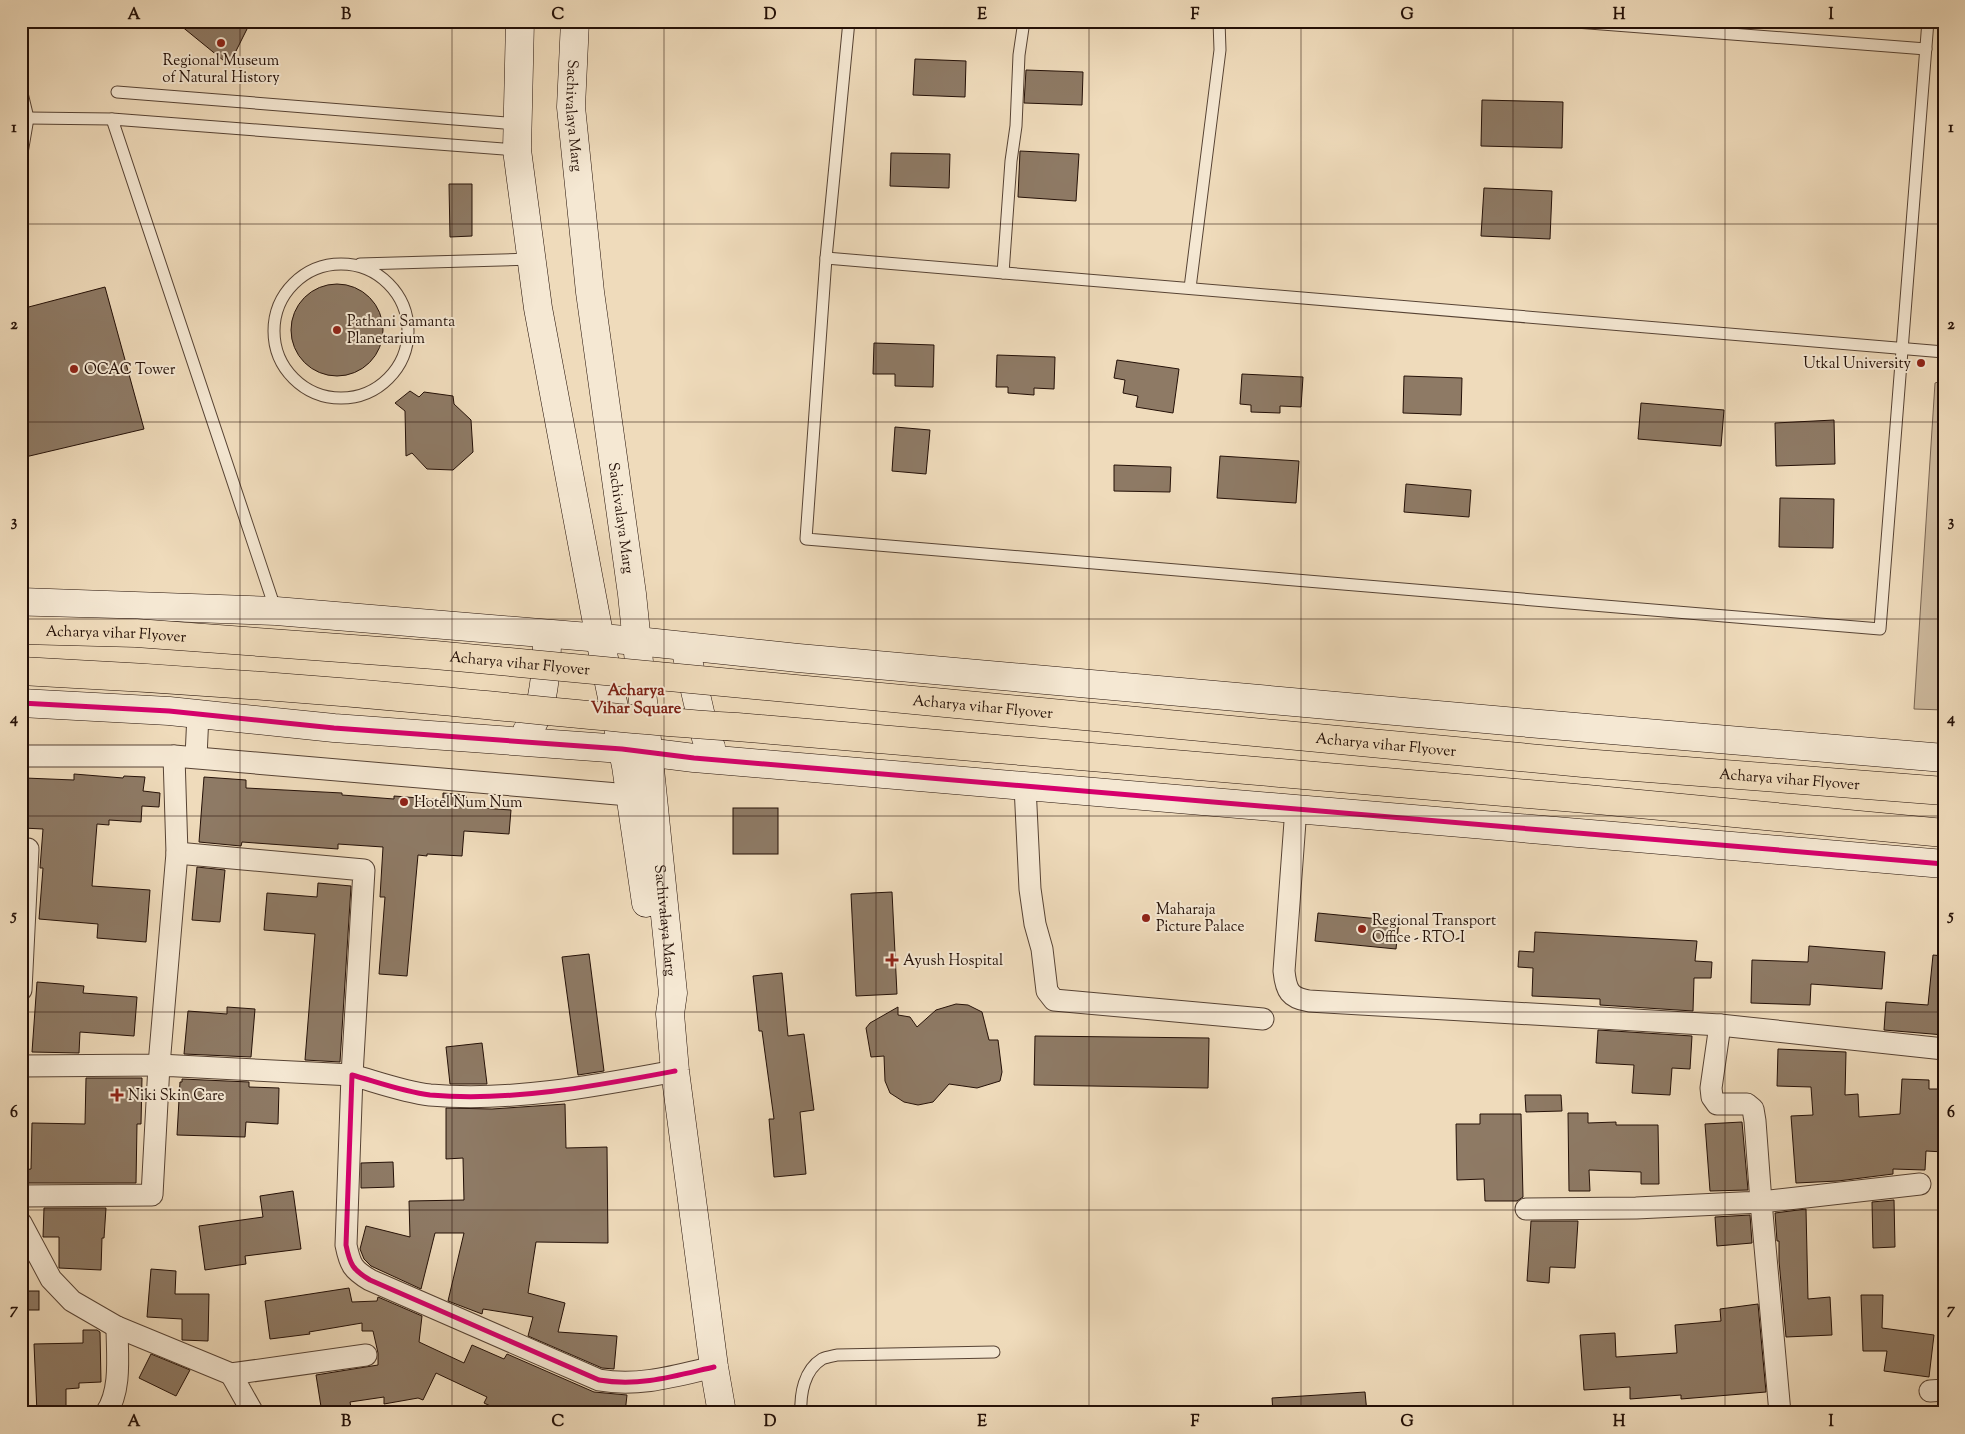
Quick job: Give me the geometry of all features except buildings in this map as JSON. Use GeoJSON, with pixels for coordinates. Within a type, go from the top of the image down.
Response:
{"type":"FeatureCollection","features":[{"type":"Feature","properties":{"kind":"highway","name":"Acharya vihar Flyover"},"geometry":{"type":"LineString","coordinates":[[21,630],[136,633],[435,655],[1573,762],[1944,791]]}},
{"type":"Feature","properties":{"kind":"highway"},"geometry":{"type":"LineString","coordinates":[[21,671],[179,679],[443,701],[621,719],[1577,798],[1944,833]]}},
{"type":"Feature","properties":{"kind":"street","name":"Sachivalaya Marg"},"geometry":{"type":"LineString","coordinates":[[520,21],[517,137],[538,308],[622,749],[660,999],[670,1014]]}},
{"type":"Feature","properties":{"kind":"street","name":"Sachivalaya Marg"},"geometry":{"type":"LineString","coordinates":[[575,21],[571,107],[590,292],[632,594],[674,993],[670,1014],[675,1071],[714,1366],[716,1408]]}},
{"type":"Feature","properties":{"kind":"street"},"geometry":{"type":"LineString","coordinates":[[21,602],[276,611],[637,641],[684,647],[1944,758]]}},
{"type":"Feature","properties":{"kind":"street"},"geometry":{"type":"LineString","coordinates":[[505,740],[524,733],[534,721],[539,707],[547,660],[546,634]]}},
{"type":"Feature","properties":{"kind":"street"},"geometry":{"type":"LineString","coordinates":[[684,647],[706,738],[717,760]]}},
{"type":"Feature","properties":{"kind":"street"},"geometry":{"type":"LineString","coordinates":[[21,703],[169,710],[334,728],[622,749],[717,760],[1944,864]]}},
{"type":"Feature","properties":{"kind":"street"},"geometry":{"type":"LineString","coordinates":[[196,758],[198,714]]}},
{"type":"Feature","properties":{"kind":"street"},"geometry":{"type":"LineString","coordinates":[[21,756],[174,756],[629,795]]}},
{"type":"Feature","properties":{"kind":"street"},"geometry":{"type":"LineString","coordinates":[[21,1196],[152,1195],[159,1065],[177,853],[174,756]]}},
{"type":"Feature","properties":{"kind":"street"},"geometry":{"type":"LineString","coordinates":[[1025,786],[1030,889],[1042,949],[1047,991],[1054,1000],[1262,1019]]}},
{"type":"Feature","properties":{"kind":"street"},"geometry":{"type":"LineString","coordinates":[[1296,808],[1284,972],[1285,984],[1289,992],[1297,999],[1319,1002],[1720,1025],[1944,1049]]}},
{"type":"Feature","properties":{"kind":"street"},"geometry":{"type":"LineString","coordinates":[[21,990],[28,849]]}},
{"type":"Feature","properties":{"kind":"street"},"geometry":{"type":"LineString","coordinates":[[177,853],[364,870],[352,1074],[346,1245],[348,1258],[355,1270],[379,1284],[599,1380],[618,1384],[659,1380],[714,1366]]}},
{"type":"Feature","properties":{"kind":"street"},"geometry":{"type":"LineString","coordinates":[[1720,1025],[1711,1093],[1717,1104],[1748,1104],[1752,1109],[1755,1121],[1780,1413]]}},
{"type":"Feature","properties":{"kind":"street"},"geometry":{"type":"LineString","coordinates":[[21,1066],[159,1065],[352,1074],[385,1085],[428,1094],[476,1097],[581,1088],[675,1071]]}},
{"type":"Feature","properties":{"kind":"street"},"geometry":{"type":"LineString","coordinates":[[1526,1209],[1636,1208],[1761,1202],[1920,1184]]}},
{"type":"Feature","properties":{"kind":"street"},"geometry":{"type":"LineString","coordinates":[[21,1223],[51,1279],[72,1301],[117,1327],[231,1374],[366,1355]]}},
{"type":"Feature","properties":{"kind":"street"},"geometry":{"type":"LineString","coordinates":[[106,1413],[110,1407],[116,1381],[117,1327]]}},
{"type":"Feature","properties":{"kind":"street"},"geometry":{"type":"LineString","coordinates":[[231,1374],[252,1413]]}},
{"type":"Feature","properties":{"kind":"lane"},"geometry":{"type":"LineString","coordinates":[[849,21],[826,258],[806,539],[1880,629],[1928,21]]}},
{"type":"Feature","properties":{"kind":"lane"},"geometry":{"type":"LineString","coordinates":[[1003,273],[1011,161],[1016,126],[1019,55],[1024,21]]}},
{"type":"Feature","properties":{"kind":"lane"},"geometry":{"type":"LineString","coordinates":[[1190,288],[1220,50],[1219,21]]}},
{"type":"Feature","properties":{"kind":"lane"},"geometry":{"type":"LineString","coordinates":[[1563,21],[1926,49]]}},
{"type":"Feature","properties":{"kind":"lane"},"geometry":{"type":"LineString","coordinates":[[21,90],[28,118],[21,159]]}},
{"type":"Feature","properties":{"kind":"lane"},"geometry":{"type":"LineString","coordinates":[[117,92],[517,137]]}},
{"type":"Feature","properties":{"kind":"lane"},"geometry":{"type":"LineString","coordinates":[[28,118],[112,118],[517,137]]}},
{"type":"Feature","properties":{"kind":"lane"},"geometry":{"type":"LineString","coordinates":[[112,118],[276,611]]}},
{"type":"Feature","properties":{"kind":"lane"},"geometry":{"type":"LineString","coordinates":[[826,258],[1944,352]]}},
{"type":"Feature","properties":{"kind":"lane"},"geometry":{"type":"LineString","coordinates":[[354,265],[374,272],[392,286],[404,306],[410,329],[406,352],[395,373],[378,389],[356,398],[333,398],[310,392],[292,378],[280,360],[274,340],[274,319],[282,299],[295,282],[312,270],[332,264],[354,265],[532,259]]}},
{"type":"Feature","properties":{"kind":"lane"},"geometry":{"type":"LineString","coordinates":[[801,1413],[801,1393],[805,1380],[822,1359],[837,1355],[994,1352]]}},
{"type":"Feature","properties":{"kind":"shaded area"},"geometry":{"type":"Polygon","coordinates":[[[1944,380],[1944,710],[1914,709],[1935,383],[1944,380]]]}},
{"type":"Feature","properties":{"kind":"cycle path"},"geometry":{"type":"LineString","coordinates":[[21,703],[169,711],[334,728],[622,749],[694,758],[1944,864]]}},
{"type":"Feature","properties":{"kind":"cycle path"},"geometry":{"type":"LineString","coordinates":[[675,1071],[553,1091],[461,1097],[420,1094],[352,1075],[346,1245],[353,1266],[370,1280],[599,1380],[614,1382],[643,1381],[714,1367]]}},
{"type":"Feature","properties":{"kind":"place","name":"Regional Museum of Natural History"},"geometry":{"type":"Point","coordinates":[221,43]}},
{"type":"Feature","properties":{"kind":"place","name":"Pathani Samanta Planetarium"},"geometry":{"type":"Point","coordinates":[337,330]}},
{"type":"Feature","properties":{"kind":"place","name":"Utkal University"},"geometry":{"type":"Point","coordinates":[1921,363]}},
{"type":"Feature","properties":{"kind":"place","name":"OCAC Tower"},"geometry":{"type":"Point","coordinates":[74,369]}},
{"type":"Feature","properties":{"kind":"place","name":"Hotel Num Num"},"geometry":{"type":"Point","coordinates":[404,802]}},
{"type":"Feature","properties":{"kind":"place","name":"Maharaja Picture Palace"},"geometry":{"type":"Point","coordinates":[1146,918]}},
{"type":"Feature","properties":{"kind":"place","name":"Regional Transport Office - RTO-I"},"geometry":{"type":"Point","coordinates":[1362,929]}},
{"type":"Feature","properties":{"kind":"place","name":"Ayush Hospital"},"geometry":{"type":"Point","coordinates":[892,960]}},
{"type":"Feature","properties":{"kind":"place","name":"Niki Skin Care"},"geometry":{"type":"Point","coordinates":[117,1095]}},
{"type":"Feature","properties":{"kind":"district","name":"Acharya Vihar Square"},"geometry":{"type":"Point","coordinates":[636,698]}}]}
